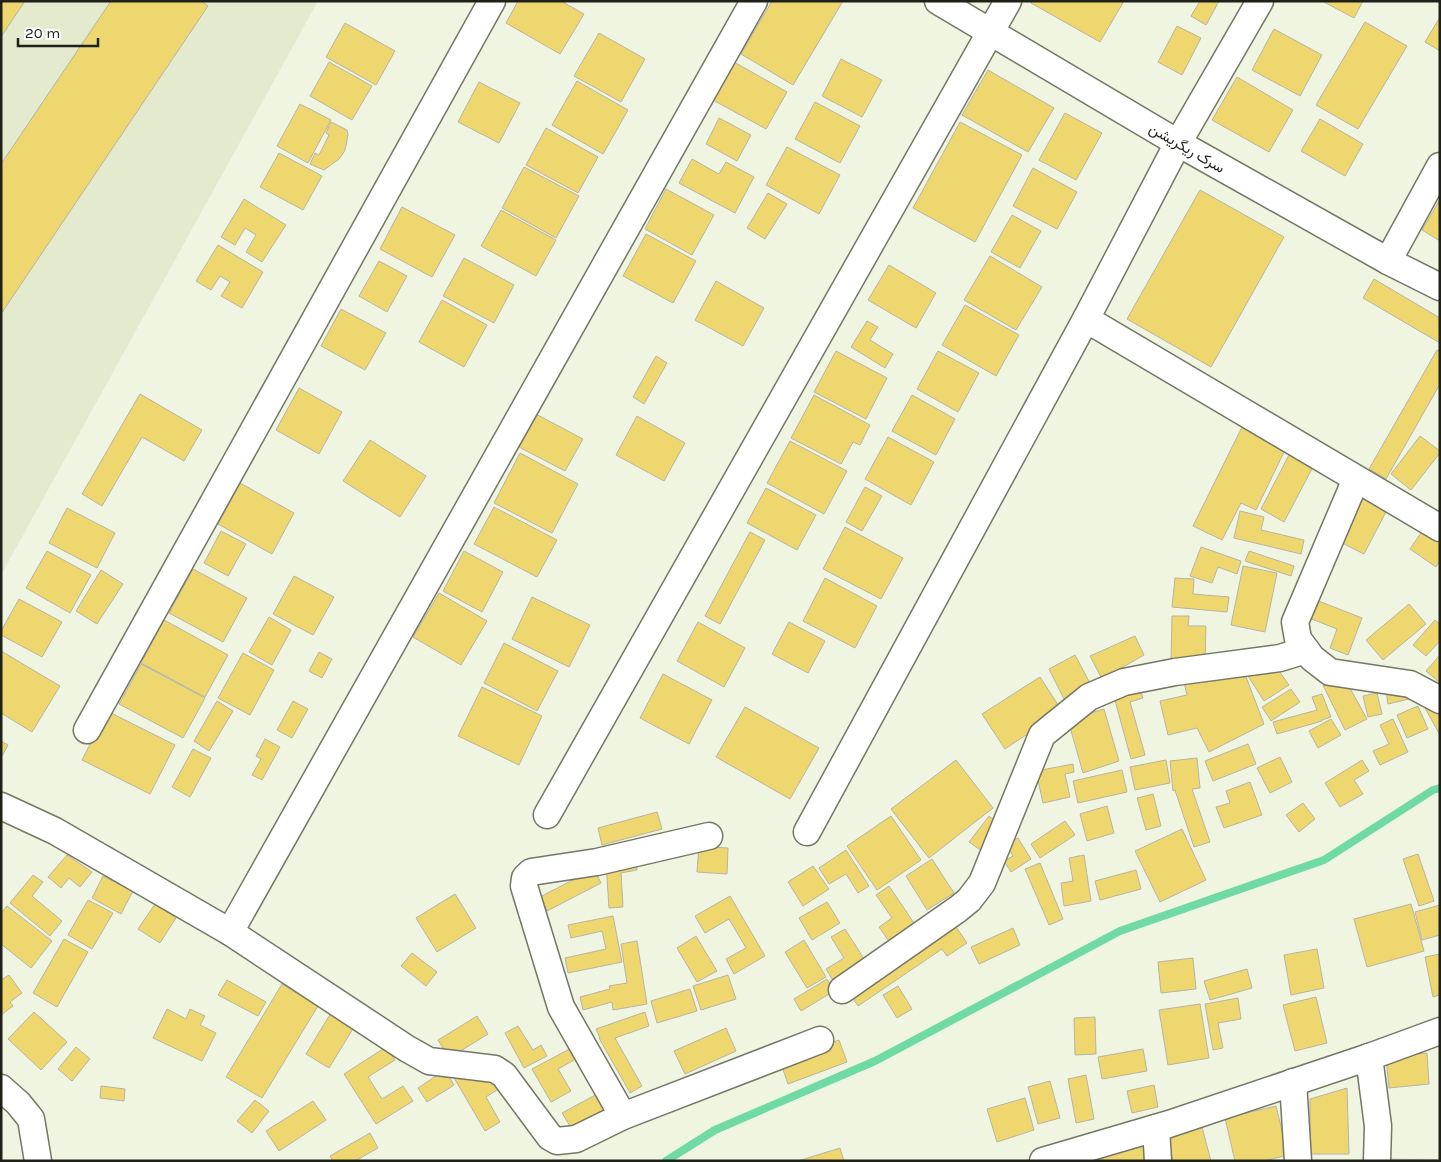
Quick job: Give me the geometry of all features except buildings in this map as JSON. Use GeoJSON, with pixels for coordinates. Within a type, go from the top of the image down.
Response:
{"type":"FeatureCollection","features":[{"type":"Feature","properties":{"kind":"street"},"geometry":{"type":"LineString","coordinates":[[87,730],[492,1]]}},
{"type":"Feature","properties":{"kind":"street"},"geometry":{"type":"LineString","coordinates":[[230,932],[754,1]]}},
{"type":"Feature","properties":{"kind":"street","name":"سرک ریگریشن"},"geometry":{"type":"LineString","coordinates":[[938,1],[1178,143],[1388,261],[1440,288]]}},
{"type":"Feature","properties":{"kind":"street"},"geometry":{"type":"LineString","coordinates":[[547,815],[1008,1]]}},
{"type":"Feature","properties":{"kind":"street"},"geometry":{"type":"LineString","coordinates":[[807,832],[1086,319],[1178,143],[1260,1]]}},
{"type":"Feature","properties":{"kind":"street"},"geometry":{"type":"LineString","coordinates":[[1388,261],[1440,166]]}},
{"type":"Feature","properties":{"kind":"street"},"geometry":{"type":"LineString","coordinates":[[1086,319],[1440,528]]}},
{"type":"Feature","properties":{"kind":"street"},"geometry":{"type":"LineString","coordinates":[[1356,479],[1295,622],[1298,639],[1312,658],[1330,672],[1410,684],[1440,700]]}},
{"type":"Feature","properties":{"kind":"street"},"geometry":{"type":"LineString","coordinates":[[842,990],[969,900],[982,883],[1042,735],[1090,697],[1124,682],[1176,672],[1280,658],[1306,650]]}},
{"type":"Feature","properties":{"kind":"street"},"geometry":{"type":"LineString","coordinates":[[1,806],[55,831],[230,932],[406,1048],[429,1061],[495,1069],[504,1075],[550,1137],[557,1140],[576,1139],[623,1116],[820,1040]]}},
{"type":"Feature","properties":{"kind":"street"},"geometry":{"type":"LineString","coordinates":[[623,1116],[561,1007],[524,886],[525,878],[531,872],[597,862],[709,836]]}},
{"type":"Feature","properties":{"kind":"street"},"geometry":{"type":"LineString","coordinates":[[1043,1161],[1156,1128],[1369,1057],[1440,1031]]}},
{"type":"Feature","properties":{"kind":"street"},"geometry":{"type":"LineString","coordinates":[[1369,1057],[1378,1126],[1377,1161]]}},
{"type":"Feature","properties":{"kind":"street"},"geometry":{"type":"LineString","coordinates":[[1293,1082],[1298,1161]]}},
{"type":"Feature","properties":{"kind":"street"},"geometry":{"type":"LineString","coordinates":[[1,1088],[18,1103],[31,1119],[38,1161]]}},
{"type":"Feature","properties":{"kind":"street"},"geometry":{"type":"LineString","coordinates":[[1156,1128],[1158,1161]]}},
{"type":"Feature","properties":{"kind":"shaded area"},"geometry":{"type":"Polygon","coordinates":[[[1,1],[318,1],[1,575],[1,1]]]}},
{"type":"Feature","properties":{"kind":"waterway"},"geometry":{"type":"LineString","coordinates":[[666,1161],[715,1130],[875,1061],[1120,931],[1324,860],[1433,790],[1440,788]]}}]}
